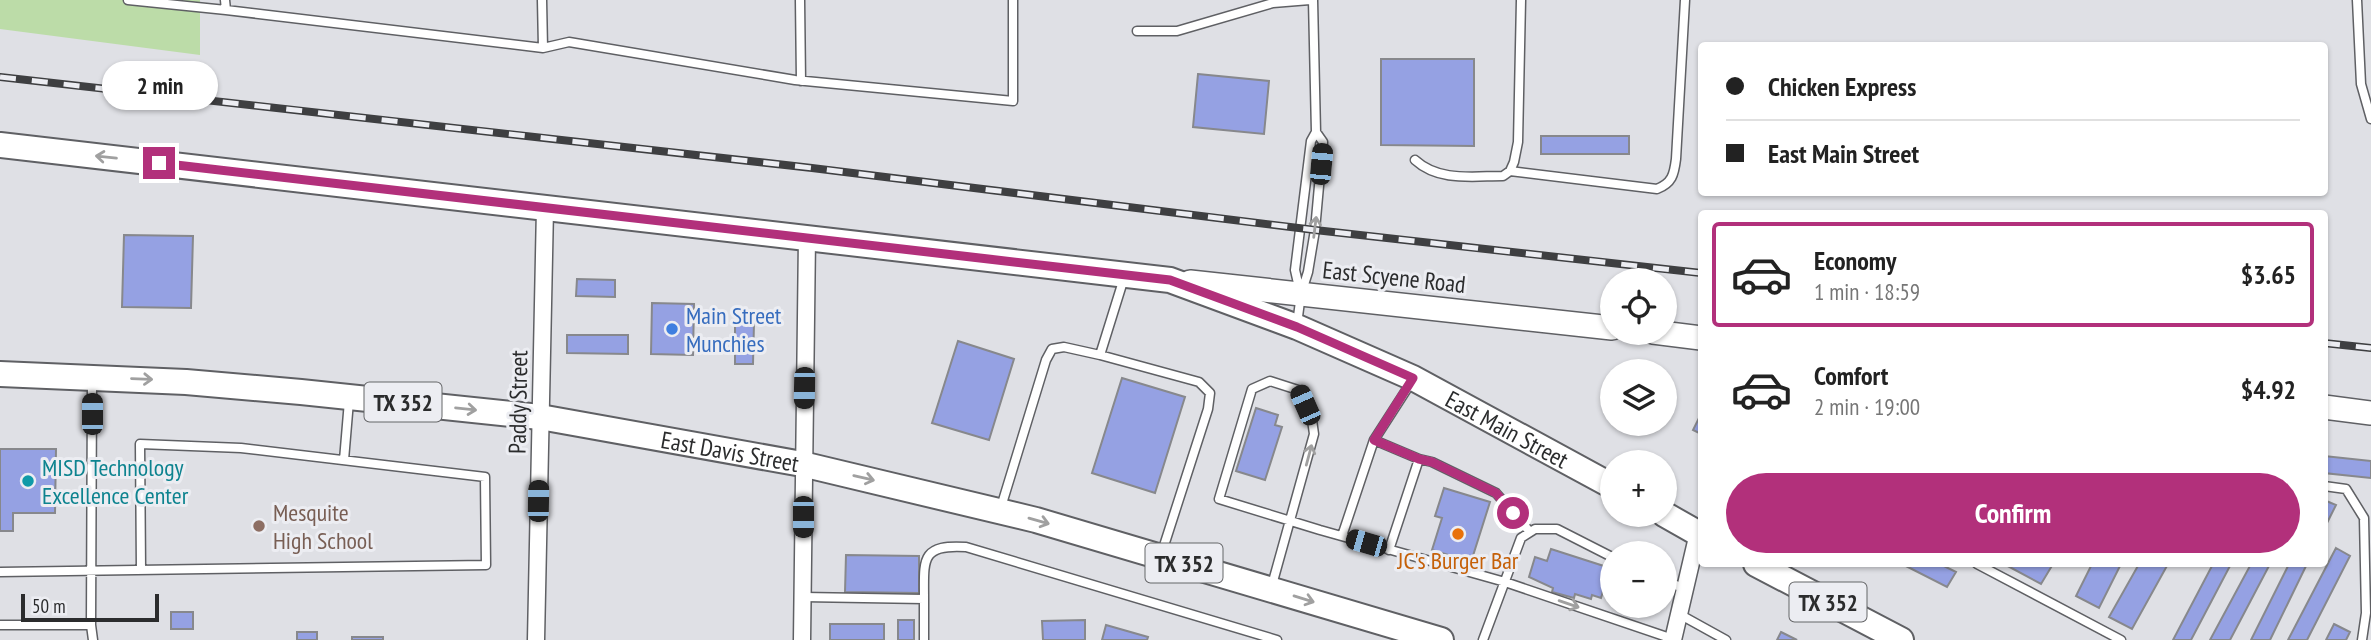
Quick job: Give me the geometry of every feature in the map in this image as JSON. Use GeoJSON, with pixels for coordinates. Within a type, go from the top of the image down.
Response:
{"type":"FeatureCollection","features":[{"type":"Feature","properties":{"kind":"main road","name":"East Main Street"},"geometry":{"type":"LineString","coordinates":[[0,145],[1170,280],[1297,327],[1413,378],[1600,479]]}},
{"type":"Feature","properties":{"kind":"main road","name":"East Davis Street"},"geometry":{"type":"LineString","coordinates":[[0,374],[186,382],[540,417],[802,464],[1000,510],[1441,640]]}},
{"type":"Feature","properties":{"kind":"main road"},"geometry":{"type":"LineString","coordinates":[[1677,521],[1698,533]]}},
{"type":"Feature","properties":{"kind":"main road","name":"TX 352"},"geometry":{"type":"LineString","coordinates":[[1762,567],[1901,640]]}},
{"type":"Feature","properties":{"kind":"street","name":"Paddy Street"},"geometry":{"type":"LineString","coordinates":[[536,640],[545,208]]}},
{"type":"Feature","properties":{"kind":"street"},"geometry":{"type":"LineString","coordinates":[[802,640],[802,464],[807,237]]}},
{"type":"Feature","properties":{"kind":"street","name":"East Scyene Road"},"geometry":{"type":"LineString","coordinates":[[1170,280],[1600,327]]}},
{"type":"Feature","properties":{"kind":"street"},"geometry":{"type":"LineString","coordinates":[[1677,335],[1698,338]]}},
{"type":"Feature","properties":{"kind":"street"},"geometry":{"type":"LineString","coordinates":[[2328,408],[2371,413]]}},
{"type":"Feature","properties":{"kind":"street"},"geometry":{"type":"LineString","coordinates":[[1673,640],[1698,541]]}},
{"type":"Feature","properties":{"kind":"lane"},"geometry":{"type":"LineString","coordinates":[[128,0],[543,48],[569,42],[801,81],[1013,101],[1013,0]]}},
{"type":"Feature","properties":{"kind":"lane"},"geometry":{"type":"LineString","coordinates":[[225,0],[226,10]]}},
{"type":"Feature","properties":{"kind":"lane"},"geometry":{"type":"LineString","coordinates":[[542,0],[543,48]]}},
{"type":"Feature","properties":{"kind":"lane"},"geometry":{"type":"LineString","coordinates":[[800,0],[801,81]]}},
{"type":"Feature","properties":{"kind":"lane"},"geometry":{"type":"LineString","coordinates":[[1137,31],[1177,31],[1273,3],[1312,0],[1316,132],[1311,141],[1295,270],[1301,294]]}},
{"type":"Feature","properties":{"kind":"lane"},"geometry":{"type":"LineString","coordinates":[[1415,160],[1426,170],[1438,175],[1503,176],[1510,171],[1518,142],[1521,0]]}},
{"type":"Feature","properties":{"kind":"lane"},"geometry":{"type":"LineString","coordinates":[[1510,171],[1657,189],[1668,185],[1674,174],[1676,159],[1685,0]]}},
{"type":"Feature","properties":{"kind":"lane"},"geometry":{"type":"LineString","coordinates":[[2357,0],[2361,84],[2371,119]]}},
{"type":"Feature","properties":{"kind":"lane"},"geometry":{"type":"LineString","coordinates":[[1297,327],[1316,217],[1323,142],[1316,132]]}},
{"type":"Feature","properties":{"kind":"lane"},"geometry":{"type":"LineString","coordinates":[[1100,355],[1125,275]]}},
{"type":"Feature","properties":{"kind":"lane"},"geometry":{"type":"LineString","coordinates":[[1000,510],[1046,360],[1052,349],[1064,348],[1100,355],[1199,382],[1210,393],[1208,409],[1160,556]]}},
{"type":"Feature","properties":{"kind":"lane"},"geometry":{"type":"LineString","coordinates":[[92,377],[93,640]]}},
{"type":"Feature","properties":{"kind":"lane"},"geometry":{"type":"LineString","coordinates":[[1342,536],[1374,440],[1413,378]]}},
{"type":"Feature","properties":{"kind":"lane"},"geometry":{"type":"LineString","coordinates":[[1271,589],[1292,521],[1314,434],[1312,420],[1298,390],[1270,381],[1252,389],[1219,499],[1292,521],[1342,536],[1390,550],[1505,582],[1673,640]]}},
{"type":"Feature","properties":{"kind":"lane"},"geometry":{"type":"LineString","coordinates":[[344,460],[349,397]]}},
{"type":"Feature","properties":{"kind":"lane"},"geometry":{"type":"LineString","coordinates":[[1374,440],[1432,462],[1496,493],[1530,533]]}},
{"type":"Feature","properties":{"kind":"lane"},"geometry":{"type":"LineString","coordinates":[[0,572],[91,572],[486,565],[485,477],[241,448],[140,444],[141,570]]}},
{"type":"Feature","properties":{"kind":"lane"},"geometry":{"type":"LineString","coordinates":[[1390,550],[1419,459]]}},
{"type":"Feature","properties":{"kind":"lane"},"geometry":{"type":"LineString","coordinates":[[2328,487],[2346,489],[2364,518],[2366,613],[2362,640]]}},
{"type":"Feature","properties":{"kind":"lane"},"geometry":{"type":"LineString","coordinates":[[1483,640],[1521,538],[1535,529],[1557,529],[1600,551]]}},
{"type":"Feature","properties":{"kind":"lane"},"geometry":{"type":"LineString","coordinates":[[924,640],[924,565],[931,552],[944,545],[966,547],[1277,640]]}},
{"type":"Feature","properties":{"kind":"lane"},"geometry":{"type":"LineString","coordinates":[[1983,567],[2122,640]]}},
{"type":"Feature","properties":{"kind":"lane"},"geometry":{"type":"LineString","coordinates":[[1677,586],[1685,589]]}},
{"type":"Feature","properties":{"kind":"lane"},"geometry":{"type":"LineString","coordinates":[[803,597],[924,599]]}},
{"type":"Feature","properties":{"kind":"lane"},"geometry":{"type":"LineString","coordinates":[[1679,614],[1726,640]]}},
{"type":"Feature","properties":{"kind":"lane"},"geometry":{"type":"LineString","coordinates":[[0,625],[91,625]]}},
{"type":"Feature","properties":{"kind":"green space"},"geometry":{"type":"Polygon","coordinates":[[[0,0],[200,0],[200,55],[0,29],[0,0]]]}},
{"type":"Feature","properties":{"kind":"building"},"geometry":{"type":"Polygon","coordinates":[[[1381,59],[1474,59],[1474,146],[1381,145],[1381,59]]]}},
{"type":"Feature","properties":{"kind":"building"},"geometry":{"type":"Polygon","coordinates":[[[1198,74],[1269,81],[1264,134],[1193,127],[1198,74]]]}},
{"type":"Feature","properties":{"kind":"building"},"geometry":{"type":"Polygon","coordinates":[[[1541,136],[1629,136],[1629,154],[1541,154],[1541,136]]]}},
{"type":"Feature","properties":{"kind":"building"},"geometry":{"type":"Polygon","coordinates":[[[124,235],[193,236],[191,308],[122,307],[124,235]]]}},
{"type":"Feature","properties":{"kind":"building"},"geometry":{"type":"Polygon","coordinates":[[[577,279],[615,280],[615,297],[576,296],[577,279]]]}},
{"type":"Feature","properties":{"kind":"building","name":"Main Street Munchies"},"geometry":{"type":"Polygon","coordinates":[[[652,303],[694,304],[693,355],[651,354],[652,303]]]}},
{"type":"Feature","properties":{"kind":"building"},"geometry":{"type":"Polygon","coordinates":[[[735,323],[754,323],[753,364],[735,364],[735,323]]]}},
{"type":"Feature","properties":{"kind":"building"},"geometry":{"type":"Polygon","coordinates":[[[567,335],[628,335],[628,354],[567,353],[567,335]]]}},
{"type":"Feature","properties":{"kind":"building"},"geometry":{"type":"Polygon","coordinates":[[[958,341],[1014,359],[989,440],[932,423],[958,341]]]}},
{"type":"Feature","properties":{"kind":"building"},"geometry":{"type":"Polygon","coordinates":[[[1122,378],[1185,397],[1155,493],[1092,473],[1122,378]]]}},
{"type":"Feature","properties":{"kind":"building"},"geometry":{"type":"Polygon","coordinates":[[[1256,408],[1278,415],[1275,425],[1282,427],[1265,480],[1236,471],[1256,408]]]}},
{"type":"Feature","properties":{"kind":"building"},"geometry":{"type":"Polygon","coordinates":[[[1698,420],[1698,432],[1693,430],[1698,420]]]}},
{"type":"Feature","properties":{"kind":"building","name":"MISD Technology Excellence Center"},"geometry":{"type":"Polygon","coordinates":[[[0,449],[56,449],[55,513],[13,513],[13,531],[0,531],[0,449]]]}},
{"type":"Feature","properties":{"kind":"building"},"geometry":{"type":"Polygon","coordinates":[[[2328,456],[2371,461],[2371,478],[2328,473],[2328,456]]]}},
{"type":"Feature","properties":{"kind":"building","name":"JC's Burger Bar"},"geometry":{"type":"Polygon","coordinates":[[[1444,488],[1490,502],[1471,562],[1432,550],[1442,518],[1435,516],[1444,488]]]}},
{"type":"Feature","properties":{"kind":"building"},"geometry":{"type":"Polygon","coordinates":[[[2328,502],[2336,505],[2328,521],[2328,502]]]}},
{"type":"Feature","properties":{"kind":"building"},"geometry":{"type":"Polygon","coordinates":[[[2336,548],[2350,556],[2307,640],[2288,640],[2328,567],[2336,548]]]}},
{"type":"Feature","properties":{"kind":"building"},"geometry":{"type":"Polygon","coordinates":[[[1551,549],[1600,565],[1600,598],[1592,595],[1591,599],[1575,594],[1574,598],[1552,592],[1553,588],[1529,577],[1535,557],[1547,561],[1551,549]]]}},
{"type":"Feature","properties":{"kind":"building"},"geometry":{"type":"Polygon","coordinates":[[[846,555],[919,556],[919,593],[845,592],[846,555]]]}},
{"type":"Feature","properties":{"kind":"building"},"geometry":{"type":"Polygon","coordinates":[[[1908,567],[1946,567],[1956,572],[1947,587],[1908,567]]]}},
{"type":"Feature","properties":{"kind":"building"},"geometry":{"type":"Polygon","coordinates":[[[2010,567],[2051,567],[2041,584],[2010,567]]]}},
{"type":"Feature","properties":{"kind":"building"},"geometry":{"type":"Polygon","coordinates":[[[2090,567],[2120,567],[2099,608],[2076,596],[2090,567]]]}},
{"type":"Feature","properties":{"kind":"building"},"geometry":{"type":"Polygon","coordinates":[[[2137,567],[2166,567],[2132,629],[2109,617],[2137,567]]]}},
{"type":"Feature","properties":{"kind":"building"},"geometry":{"type":"Polygon","coordinates":[[[2211,567],[2229,567],[2191,640],[2173,640],[2211,567]]]}},
{"type":"Feature","properties":{"kind":"building"},"geometry":{"type":"Polygon","coordinates":[[[2249,567],[2268,567],[2230,640],[2210,640],[2249,567]]]}},
{"type":"Feature","properties":{"kind":"building"},"geometry":{"type":"Polygon","coordinates":[[[2288,567],[2306,567],[2270,640],[2251,640],[2288,567]]]}},
{"type":"Feature","properties":{"kind":"building"},"geometry":{"type":"Polygon","coordinates":[[[171,612],[193,612],[193,629],[171,629],[171,612]]]}},
{"type":"Feature","properties":{"kind":"building"},"geometry":{"type":"Polygon","coordinates":[[[898,620],[914,620],[914,640],[898,640],[898,620]]]}},
{"type":"Feature","properties":{"kind":"building"},"geometry":{"type":"Polygon","coordinates":[[[1085,620],[1085,640],[1043,640],[1042,621],[1085,620]]]}},
{"type":"Feature","properties":{"kind":"building"},"geometry":{"type":"Polygon","coordinates":[[[830,624],[884,624],[884,640],[830,640],[830,624]]]}},
{"type":"Feature","properties":{"kind":"building"},"geometry":{"type":"Polygon","coordinates":[[[2334,624],[2350,632],[2346,640],[2326,640],[2334,624]]]}},
{"type":"Feature","properties":{"kind":"building"},"geometry":{"type":"Polygon","coordinates":[[[1106,625],[1148,637],[1147,640],[1102,640],[1106,625]]]}},
{"type":"Feature","properties":{"kind":"building"},"geometry":{"type":"Polygon","coordinates":[[[297,632],[317,632],[317,640],[297,640],[297,632]]]}},
{"type":"Feature","properties":{"kind":"building"},"geometry":{"type":"Polygon","coordinates":[[[1781,632],[1797,640],[1777,640],[1781,632]]]}},
{"type":"Feature","properties":{"kind":"building"},"geometry":{"type":"Polygon","coordinates":[[[352,637],[383,637],[383,640],[352,640],[352,637]]]}},
{"type":"Feature","properties":{"kind":"railway"},"geometry":{"type":"LineString","coordinates":[[0,77],[812,168],[1315,230],[1698,273]]}},
{"type":"Feature","properties":{"kind":"railway"},"geometry":{"type":"LineString","coordinates":[[2328,343],[2371,348]]}},
{"type":"Feature","properties":{"kind":"place","name":"Main Street Munchies"},"geometry":{"type":"Point","coordinates":[672,329]}},
{"type":"Feature","properties":{"kind":"place","name":"MISD Technology Excellence Center"},"geometry":{"type":"Point","coordinates":[28,481]}},
{"type":"Feature","properties":{"kind":"place","name":"Mesquite High School"},"geometry":{"type":"Point","coordinates":[259,526]}},
{"type":"Feature","properties":{"kind":"place","name":"JC's Burger Bar"},"geometry":{"type":"Point","coordinates":[1458,534]}},
{"type":"Feature","properties":{"kind":"route"},"geometry":{"type":"LineString","coordinates":[[159,163],[1170,280],[1297,327],[1413,378],[1374,440],[1432,462],[1496,493],[1513,513]]}}]}
